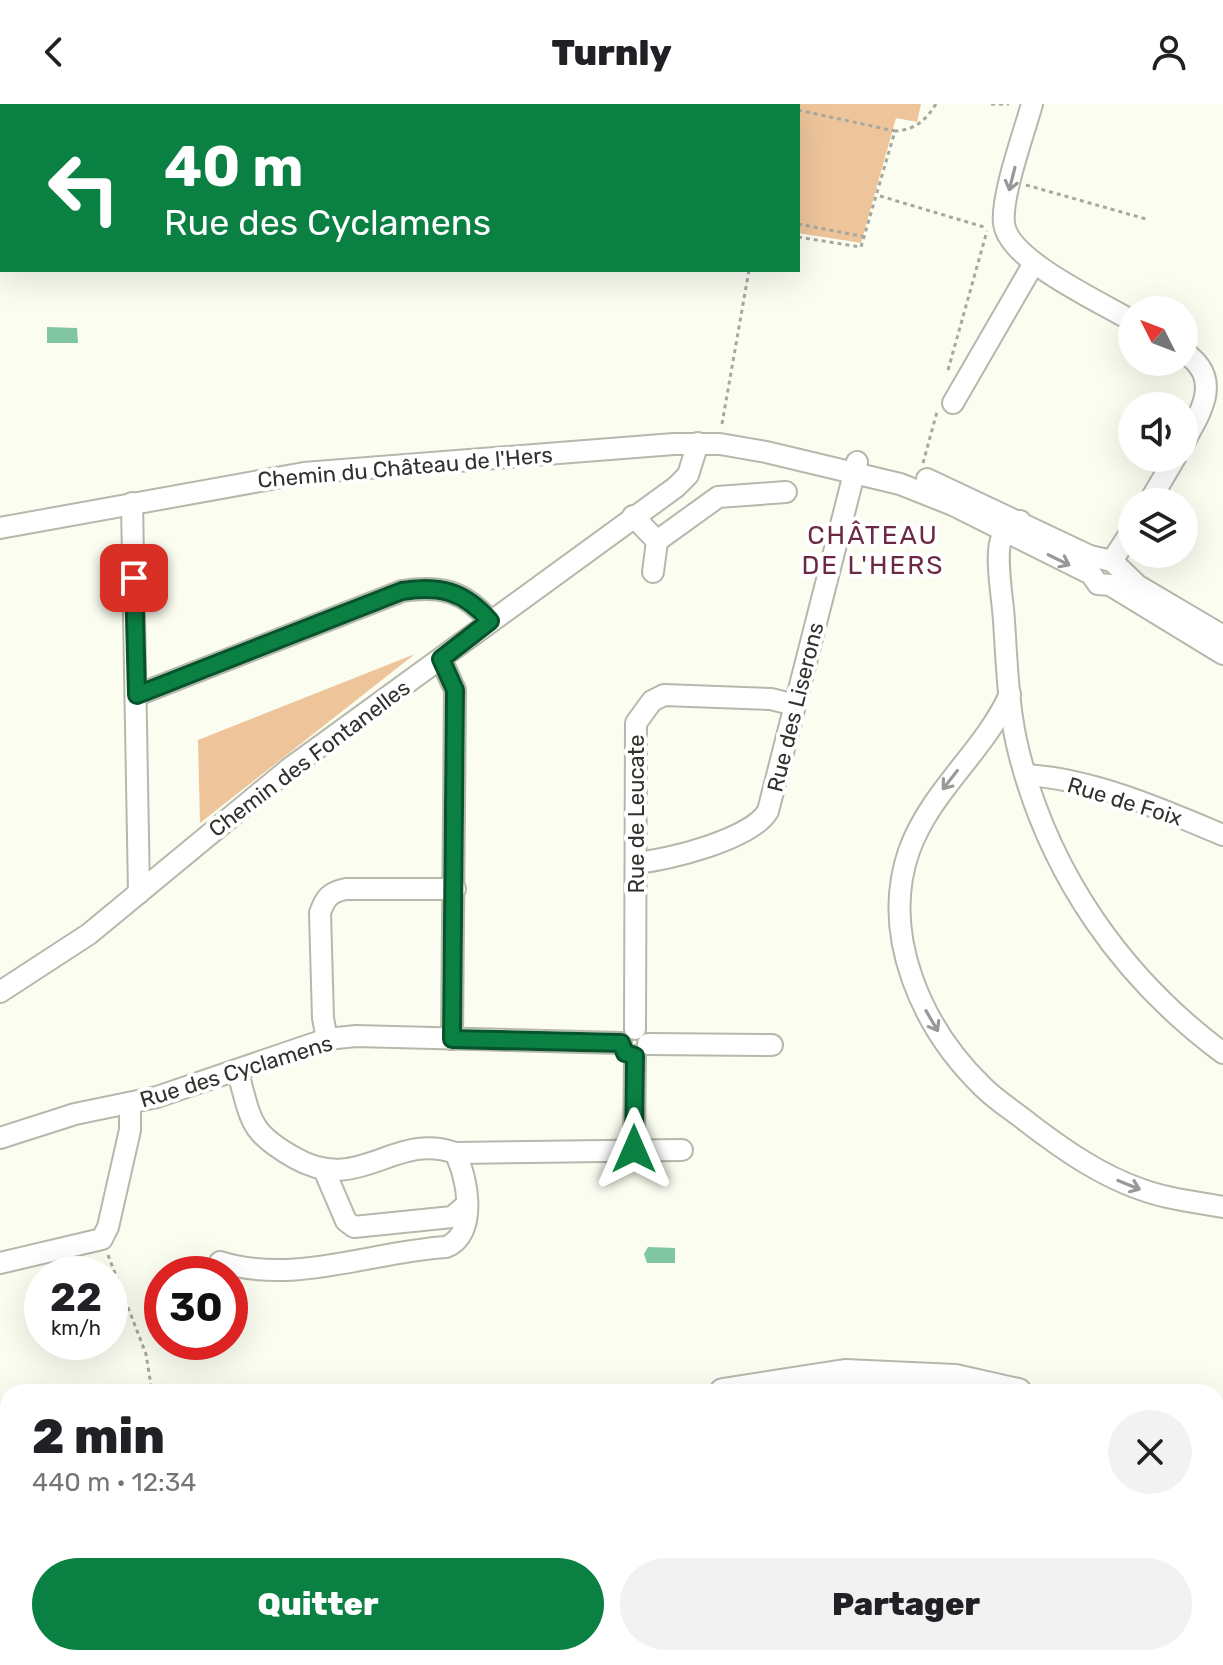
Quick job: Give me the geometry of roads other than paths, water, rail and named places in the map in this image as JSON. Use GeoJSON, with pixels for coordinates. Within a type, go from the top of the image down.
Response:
{"type":"FeatureCollection","features":[{"type":"Feature","properties":{"kind":"main road"},"geometry":{"type":"LineString","coordinates":[[774,1384],[845,1373],[955,1378],[982,1384]]}},
{"type":"Feature","properties":{"kind":"street"},"geometry":{"type":"LineString","coordinates":[[1032,104],[1004,212],[1006,236],[1013,247],[1034,263],[1118,313]]}},
{"type":"Feature","properties":{"kind":"street"},"geometry":{"type":"LineString","coordinates":[[945,406],[1034,263]]}},
{"type":"Feature","properties":{"kind":"street"},"geometry":{"type":"LineString","coordinates":[[1198,364],[1208,387],[1198,418]]}},
{"type":"Feature","properties":{"kind":"street","name":"Chemin du Château de l'Hers"},"geometry":{"type":"LineString","coordinates":[[0,528],[304,473],[698,443],[855,468],[934,495],[1106,570],[1223,636]]}},
{"type":"Feature","properties":{"kind":"street","name":"Chemin des Fontanelles"},"geometry":{"type":"LineString","coordinates":[[0,992],[63,953],[290,768],[688,475],[698,443]]}},
{"type":"Feature","properties":{"kind":"street"},"geometry":{"type":"LineString","coordinates":[[659,497],[674,472],[674,444]]}},
{"type":"Feature","properties":{"kind":"street","name":"Rue des Liserons"},"geometry":{"type":"LineString","coordinates":[[636,863],[660,860],[762,822],[768,811],[855,468]]}},
{"type":"Feature","properties":{"kind":"street"},"geometry":{"type":"LineString","coordinates":[[653,572],[657,541],[718,497],[786,492]]}},
{"type":"Feature","properties":{"kind":"street"},"geometry":{"type":"LineString","coordinates":[[132,503],[139,893]]}},
{"type":"Feature","properties":{"kind":"street"},"geometry":{"type":"LineString","coordinates":[[633,516],[657,541]]}},
{"type":"Feature","properties":{"kind":"street"},"geometry":{"type":"LineString","coordinates":[[1003,582],[1024,543],[1013,527],[998,555],[1003,582],[1010,694],[1019,752],[1048,841],[1098,926],[1156,997],[1223,1053]]}},
{"type":"Feature","properties":{"kind":"street","name":"Chemin du Château de l'Hers"},"geometry":{"type":"LineString","coordinates":[[1024,543],[1106,570],[1223,654]]}},
{"type":"Feature","properties":{"kind":"street"},"geometry":{"type":"LineString","coordinates":[[1106,570],[1118,552]]}},
{"type":"Feature","properties":{"kind":"street"},"geometry":{"type":"LineString","coordinates":[[137,695],[402,591],[423,588],[447,591],[473,602],[490,621]]}},
{"type":"Feature","properties":{"kind":"street"},"geometry":{"type":"LineString","coordinates":[[441,659],[455,690],[452,1039]]}},
{"type":"Feature","properties":{"kind":"street"},"geometry":{"type":"LineString","coordinates":[[1010,694],[983,743],[926,811],[908,854],[899,912],[906,958],[922,1005],[946,1045],[983,1088],[1058,1146],[1111,1177],[1140,1189],[1223,1207]]}},
{"type":"Feature","properties":{"kind":"street","name":"Rue de Leucate"},"geometry":{"type":"LineString","coordinates":[[634,1149],[636,723],[652,701],[664,695],[771,699],[795,705]]}},
{"type":"Feature","properties":{"kind":"street"},"geometry":{"type":"LineString","coordinates":[[983,743],[997,741],[1019,752]]}},
{"type":"Feature","properties":{"kind":"street","name":"Rue de Foix"},"geometry":{"type":"LineString","coordinates":[[1026,775],[1115,794],[1161,808],[1223,835]]}},
{"type":"Feature","properties":{"kind":"street"},"geometry":{"type":"LineString","coordinates":[[327,1039],[323,1018],[320,913],[324,902],[333,892],[346,889],[455,889]]}},
{"type":"Feature","properties":{"kind":"street","name":"Rue des Cyclamens"},"geometry":{"type":"LineString","coordinates":[[0,1138],[75,1114],[130,1104],[327,1039],[356,1036],[772,1045]]}},
{"type":"Feature","properties":{"kind":"street"},"geometry":{"type":"LineString","coordinates":[[237,1070],[261,1138],[325,1172],[343,1172],[427,1146],[455,1153],[682,1150]]}},
{"type":"Feature","properties":{"kind":"street"},"geometry":{"type":"LineString","coordinates":[[0,1263],[102,1239],[108,1227],[130,1130],[130,1104]]}},
{"type":"Feature","properties":{"kind":"street"},"geometry":{"type":"LineString","coordinates":[[248,1269],[293,1271],[457,1243],[464,1232],[466,1205],[460,1162],[455,1153]]}},
{"type":"Feature","properties":{"kind":"street"},"geometry":{"type":"LineString","coordinates":[[325,1172],[346,1221],[354,1227],[452,1217],[466,1205]]}},
{"type":"Feature","properties":{"kind":"district","name":"CHÂTEAU DE L'HERS"},"geometry":{"type":"Point","coordinates":[873,550]}}]}
